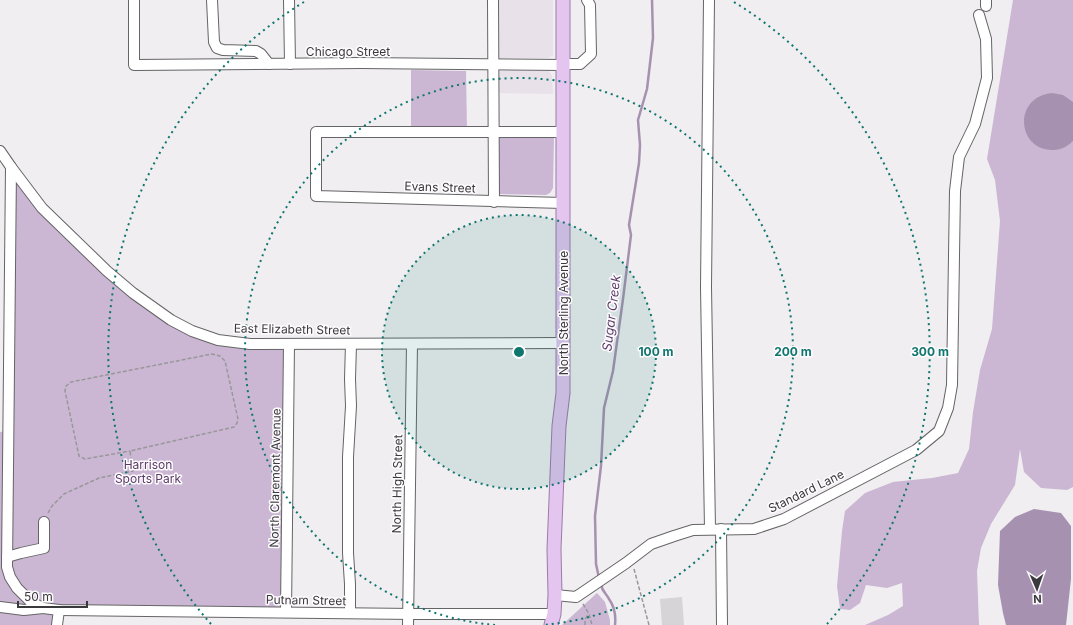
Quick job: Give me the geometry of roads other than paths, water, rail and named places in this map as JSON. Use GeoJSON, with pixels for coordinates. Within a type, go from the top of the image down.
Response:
{"type":"FeatureCollection","features":[{"type":"Feature","properties":{"kind":"main road","name":"North Sterling Avenue"},"geometry":{"type":"LineString","coordinates":[[552,619],[555,595],[554,549],[559,426],[563,393],[563,0]]}},
{"type":"Feature","properties":{"kind":"street","name":"Chicago Street"},"geometry":{"type":"LineString","coordinates":[[134,0],[134,65],[580,64],[590,54],[590,5],[587,0]]}},
{"type":"Feature","properties":{"kind":"street"},"geometry":{"type":"LineString","coordinates":[[212,0],[214,42],[217,48],[223,50],[256,51],[261,54],[269,64]]}},
{"type":"Feature","properties":{"kind":"street"},"geometry":{"type":"LineString","coordinates":[[289,0],[290,64]]}},
{"type":"Feature","properties":{"kind":"street"},"geometry":{"type":"LineString","coordinates":[[493,0],[494,202]]}},
{"type":"Feature","properties":{"kind":"street"},"geometry":{"type":"LineString","coordinates":[[702,0],[708,16]]}},
{"type":"Feature","properties":{"kind":"street"},"geometry":{"type":"LineString","coordinates":[[709,0],[706,287],[710,529]]}},
{"type":"Feature","properties":{"kind":"street","name":"Standard Lane"},"geometry":{"type":"LineString","coordinates":[[555,595],[576,597],[583,591],[630,565],[651,544],[693,530],[754,529],[784,519],[916,450],[938,431],[948,408],[952,385],[955,191],[959,157],[975,124],[987,78],[986,39],[979,15]]}},
{"type":"Feature","properties":{"kind":"street","name":"Evans Street"},"geometry":{"type":"LineString","coordinates":[[494,132],[316,132],[316,196],[563,203]]}},
{"type":"Feature","properties":{"kind":"street"},"geometry":{"type":"LineString","coordinates":[[494,132],[562,132]]}},
{"type":"Feature","properties":{"kind":"street","name":"East Elizabeth Street"},"geometry":{"type":"LineString","coordinates":[[0,150],[42,208],[107,271],[133,293],[171,320],[192,331],[218,340],[250,344],[563,343]]}},
{"type":"Feature","properties":{"kind":"street"},"geometry":{"type":"LineString","coordinates":[[11,167],[4,432],[7,567],[10,577],[17,588],[32,602],[43,608]]}},
{"type":"Feature","properties":{"kind":"street","name":"North Claremont Avenue"},"geometry":{"type":"LineString","coordinates":[[286,612],[290,344]]}},
{"type":"Feature","properties":{"kind":"street"},"geometry":{"type":"LineString","coordinates":[[350,613],[348,552],[348,457],[351,406],[351,344]]}},
{"type":"Feature","properties":{"kind":"street","name":"North High Street"},"geometry":{"type":"LineString","coordinates":[[408,625],[412,344]]}},
{"type":"Feature","properties":{"kind":"street"},"geometry":{"type":"LineString","coordinates":[[7,557],[44,548],[44,522]]}},
{"type":"Feature","properties":{"kind":"street"},"geometry":{"type":"LineString","coordinates":[[720,529],[722,625]]}},
{"type":"Feature","properties":{"kind":"street"},"geometry":{"type":"LineString","coordinates":[[0,607],[24,610],[43,608]]}},
{"type":"Feature","properties":{"kind":"street","name":"Putnam Street"},"geometry":{"type":"LineString","coordinates":[[43,608],[59,610],[408,614],[552,619]]}},
{"type":"Feature","properties":{"kind":"street"},"geometry":{"type":"LineString","coordinates":[[56,625],[59,610]]}},
{"type":"Feature","properties":{"kind":"waterway","name":"Sugar Creek"},"geometry":{"type":"LineString","coordinates":[[599,578],[596,564],[595,516],[601,466],[604,408],[613,371],[631,235],[629,225],[639,163],[640,145],[638,120],[647,89],[653,38],[652,0]]}},
{"type":"Feature","properties":{"kind":"waterway","name":"Sugar Creek"},"geometry":{"type":"LineString","coordinates":[[601,584],[603,591],[611,602],[615,615],[615,625]]}},
{"type":"Feature","properties":{"kind":"park label","name":"Harrison Sports Park"},"geometry":{"type":"Point","coordinates":[148,471]}}]}
